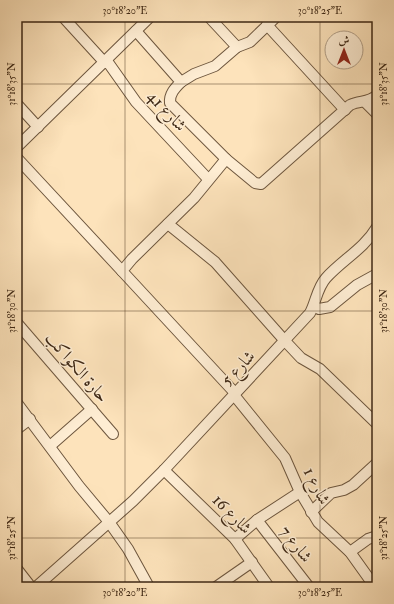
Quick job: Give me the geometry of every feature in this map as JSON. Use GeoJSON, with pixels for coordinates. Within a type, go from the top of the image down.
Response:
{"type":"FeatureCollection","features":[{"type":"Feature","properties":{"kind":"street","name":"شارع 41"},"geometry":{"type":"LineString","coordinates":[[63,17],[106,62],[136,102],[208,179]]}},
{"type":"Feature","properties":{"kind":"street"},"geometry":{"type":"LineString","coordinates":[[17,147],[106,62],[150,17]]}},
{"type":"Feature","properties":{"kind":"street"},"geometry":{"type":"LineString","coordinates":[[209,17],[237,47]]}},
{"type":"Feature","properties":{"kind":"street"},"geometry":{"type":"LineString","coordinates":[[276,17],[250,42],[237,47],[215,66],[194,74],[181,82],[169,98],[170,103],[226,159],[255,183],[261,184],[356,102],[366,102],[377,95]]}},
{"type":"Feature","properties":{"kind":"street"},"geometry":{"type":"LineString","coordinates":[[267,25],[345,110]]}},
{"type":"Feature","properties":{"kind":"street"},"geometry":{"type":"LineString","coordinates":[[136,31],[181,82]]}},
{"type":"Feature","properties":{"kind":"street"},"geometry":{"type":"LineString","coordinates":[[366,102],[377,114]]}},
{"type":"Feature","properties":{"kind":"street"},"geometry":{"type":"LineString","coordinates":[[17,104],[38,127]]}},
{"type":"Feature","properties":{"kind":"street","name":"شارع 1"},"geometry":{"type":"LineString","coordinates":[[17,158],[129,277],[235,394],[285,458],[300,492],[311,512],[329,534],[350,552],[376,587]]}},
{"type":"Feature","properties":{"kind":"street"},"geometry":{"type":"LineString","coordinates":[[122,271],[194,198],[208,179],[226,159]]}},
{"type":"Feature","properties":{"kind":"street"},"geometry":{"type":"LineString","coordinates":[[168,224],[215,262],[284,341],[302,358],[320,369],[377,424]]}},
{"type":"Feature","properties":{"kind":"street","name":"شارع 5"},"geometry":{"type":"LineString","coordinates":[[36,587],[109,522],[164,470],[284,341],[314,306],[320,288],[326,278],[365,244],[377,227]]}},
{"type":"Feature","properties":{"kind":"street"},"geometry":{"type":"LineString","coordinates":[[314,306],[319,308],[330,307],[357,286],[377,274]]}},
{"type":"Feature","properties":{"kind":"street","name":"حارة الكواكب"},"geometry":{"type":"LineString","coordinates":[[17,323],[113,434]]}},
{"type":"Feature","properties":{"kind":"street"},"geometry":{"type":"LineString","coordinates":[[17,403],[79,486],[109,522],[128,549],[149,587]]}},
{"type":"Feature","properties":{"kind":"street"},"geometry":{"type":"LineString","coordinates":[[50,446],[92,409]]}},
{"type":"Feature","properties":{"kind":"street"},"geometry":{"type":"LineString","coordinates":[[17,429],[30,419]]}},
{"type":"Feature","properties":{"kind":"street"},"geometry":{"type":"LineString","coordinates":[[311,512],[331,493],[344,490],[353,485],[377,463]]}},
{"type":"Feature","properties":{"kind":"street","name":"شارع 16"},"geometry":{"type":"LineString","coordinates":[[164,470],[235,539],[269,587]]}},
{"type":"Feature","properties":{"kind":"street"},"geometry":{"type":"LineString","coordinates":[[235,539],[257,520],[300,492]]}},
{"type":"Feature","properties":{"kind":"street","name":"شارع 7"},"geometry":{"type":"LineString","coordinates":[[257,520],[309,587]]}},
{"type":"Feature","properties":{"kind":"street"},"geometry":{"type":"LineString","coordinates":[[350,552],[368,539],[377,536]]}},
{"type":"Feature","properties":{"kind":"street"},"geometry":{"type":"LineString","coordinates":[[216,587],[252,562]]}},
{"type":"Feature","properties":{"kind":"street"},"geometry":{"type":"LineString","coordinates":[[17,568],[31,587]]}}]}
